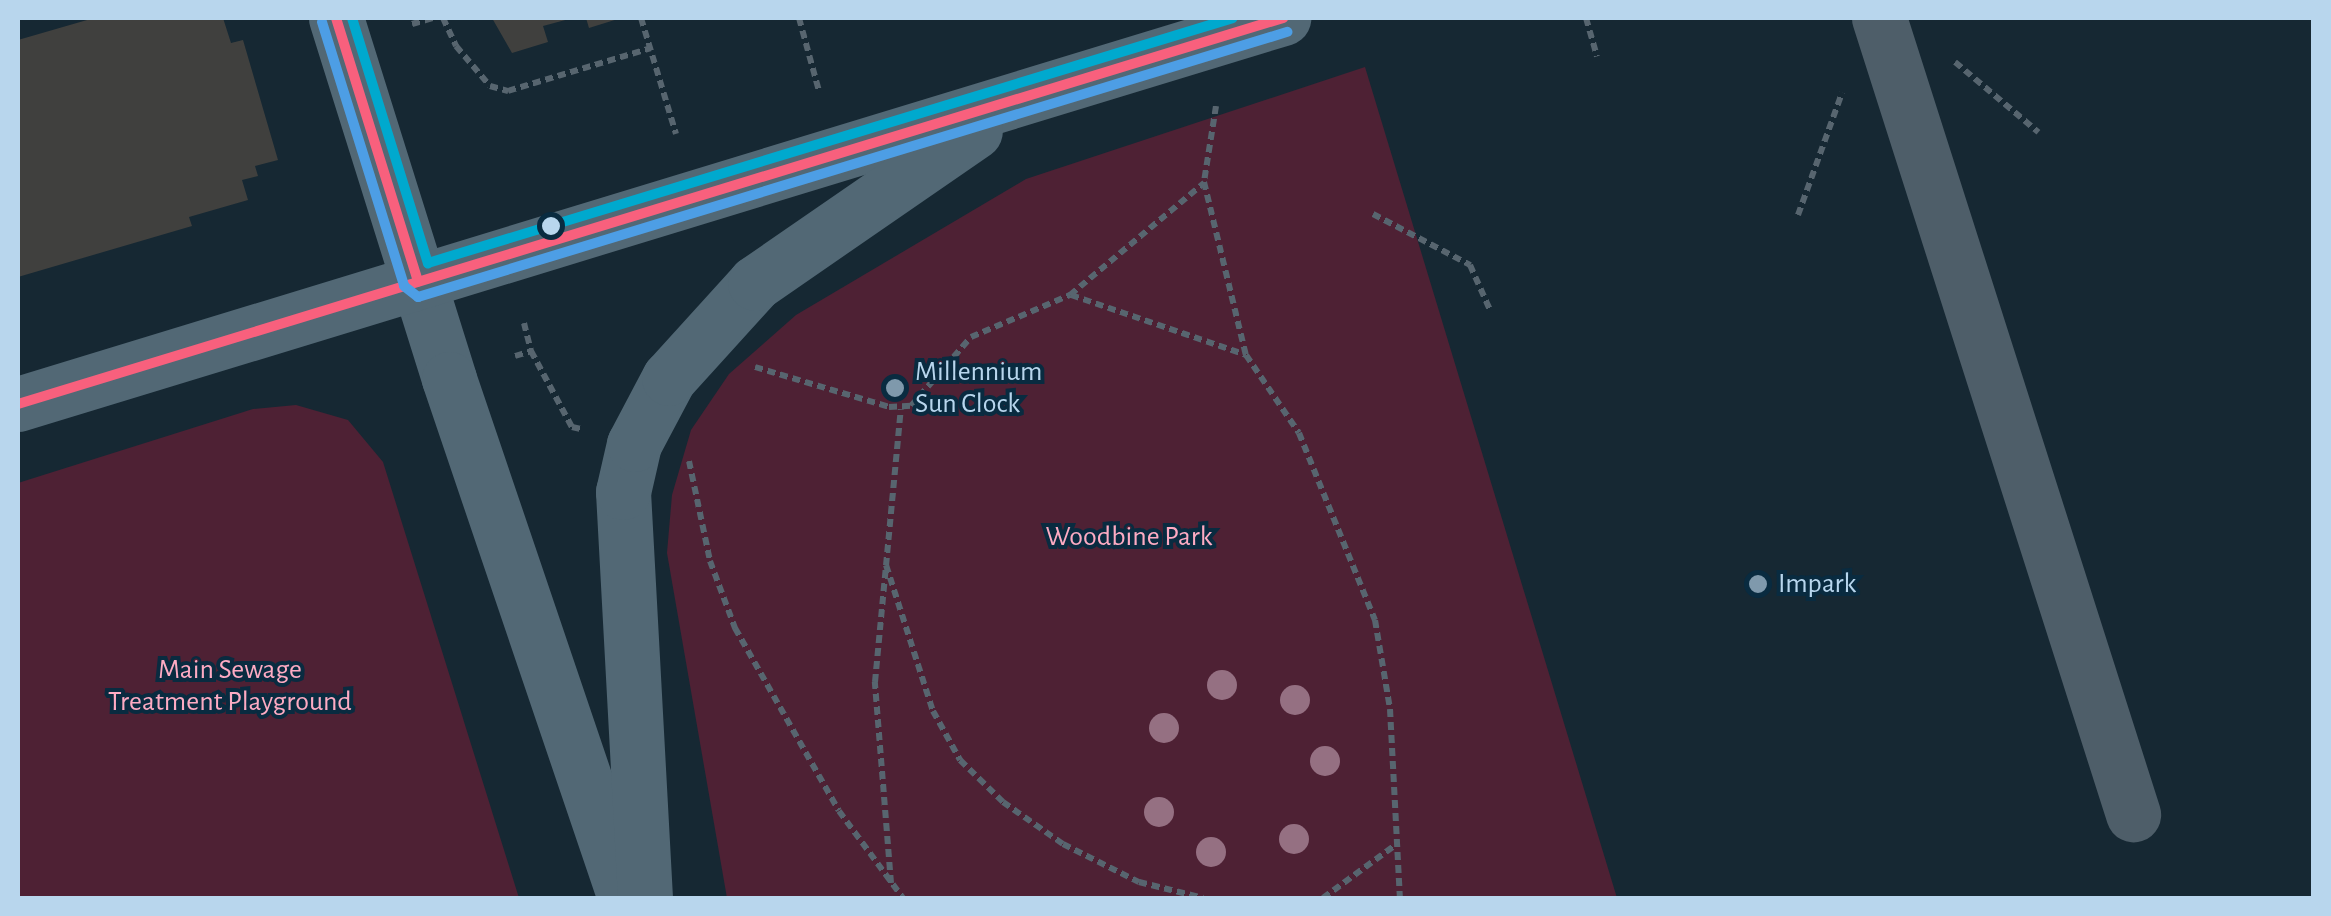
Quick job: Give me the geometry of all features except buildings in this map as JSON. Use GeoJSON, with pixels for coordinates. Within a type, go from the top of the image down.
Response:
{"type":"FeatureCollection","features":[{"type":"Feature","properties":{"kind":"main road"},"geometry":{"type":"LineString","coordinates":[[336,18],[418,282],[626,898]]}},
{"type":"Feature","properties":{"kind":"main road"},"geometry":{"type":"LineString","coordinates":[[18,404],[1272,19]]}},
{"type":"Feature","properties":{"kind":"main road"},"geometry":{"type":"LineString","coordinates":[[646,898],[622,492],[634,444],[668,378],[755,283],[1026,95]]}},
{"type":"Feature","properties":{"kind":"lane"},"geometry":{"type":"LineString","coordinates":[[1879,18],[2133,814]]}},
{"type":"Feature","properties":{"kind":"path"},"geometry":{"type":"LineString","coordinates":[[412,24],[434,18]]}},
{"type":"Feature","properties":{"kind":"path"},"geometry":{"type":"LineString","coordinates":[[443,18],[456,46],[490,86],[508,90],[651,48]]}},
{"type":"Feature","properties":{"kind":"path"},"geometry":{"type":"LineString","coordinates":[[641,18],[676,134]]}},
{"type":"Feature","properties":{"kind":"path"},"geometry":{"type":"LineString","coordinates":[[800,18],[819,90]]}},
{"type":"Feature","properties":{"kind":"path"},"geometry":{"type":"LineString","coordinates":[[1586,18],[1597,56]]}},
{"type":"Feature","properties":{"kind":"path"},"geometry":{"type":"LineString","coordinates":[[1948,56],[2038,132]]}},
{"type":"Feature","properties":{"kind":"path"},"geometry":{"type":"LineString","coordinates":[[1798,214],[1846,80]]}},
{"type":"Feature","properties":{"kind":"path"},"geometry":{"type":"LineString","coordinates":[[1216,106],[1204,182],[1246,354],[1299,433],[1370,600],[1390,708],[1394,846],[1400,898]]}},
{"type":"Feature","properties":{"kind":"path"},"geometry":{"type":"LineString","coordinates":[[746,365],[901,408],[928,394],[971,336],[1070,295],[1204,182]]}},
{"type":"Feature","properties":{"kind":"path"},"geometry":{"type":"LineString","coordinates":[[1373,214],[1470,265],[1490,310]]}},
{"type":"Feature","properties":{"kind":"path"},"geometry":{"type":"LineString","coordinates":[[1070,295],[1246,354]]}},
{"type":"Feature","properties":{"kind":"path"},"geometry":{"type":"LineString","coordinates":[[524,323],[531,351],[572,426],[593,432]]}},
{"type":"Feature","properties":{"kind":"path"},"geometry":{"type":"LineString","coordinates":[[515,356],[531,351]]}},
{"type":"Feature","properties":{"kind":"path"},"geometry":{"type":"LineString","coordinates":[[891,885],[875,682],[901,408]]}},
{"type":"Feature","properties":{"kind":"path"},"geometry":{"type":"LineString","coordinates":[[674,454],[693,462],[710,561],[735,628],[839,811],[903,898]]}},
{"type":"Feature","properties":{"kind":"path"},"geometry":{"type":"LineString","coordinates":[[886,565],[933,712],[960,760],[1003,802],[1103,867],[1203,898]]}},
{"type":"Feature","properties":{"kind":"path"},"geometry":{"type":"LineString","coordinates":[[1323,898],[1394,846]]}},
{"type":"Feature","properties":{"kind":"green space","name":"Woodbine Park"},"geometry":{"type":"Polygon","coordinates":[[[1365,67],[1617,898],[727,898],[667,553],[672,495],[691,430],[729,374],[796,315],[1026,179],[1365,67]]]}},
{"type":"Feature","properties":{"kind":"green space","name":"Main Sewage Treatment Playground"},"geometry":{"type":"Polygon","coordinates":[[[296,405],[348,420],[383,462],[519,898],[18,898],[18,483],[253,409],[296,405]]]}},
{"type":"Feature","properties":{"kind":"transit line"},"geometry":{"type":"LineString","coordinates":[[336,18],[418,282]]}},
{"type":"Feature","properties":{"kind":"transit line"},"geometry":{"type":"LineString","coordinates":[[352,18],[428,263],[1233,18]]}},
{"type":"Feature","properties":{"kind":"transit line"},"geometry":{"type":"LineString","coordinates":[[18,404],[1283,18]]}},
{"type":"Feature","properties":{"kind":"transit line"},"geometry":{"type":"LineString","coordinates":[[322,22],[404,286],[418,297],[1287,32]]}},
{"type":"Feature","properties":{"kind":"place","name":"Millennium Sun Clock"},"geometry":{"type":"Point","coordinates":[895,388]}},
{"type":"Feature","properties":{"kind":"place","name":"Impark"},"geometry":{"type":"Point","coordinates":[1758,584]}}]}
